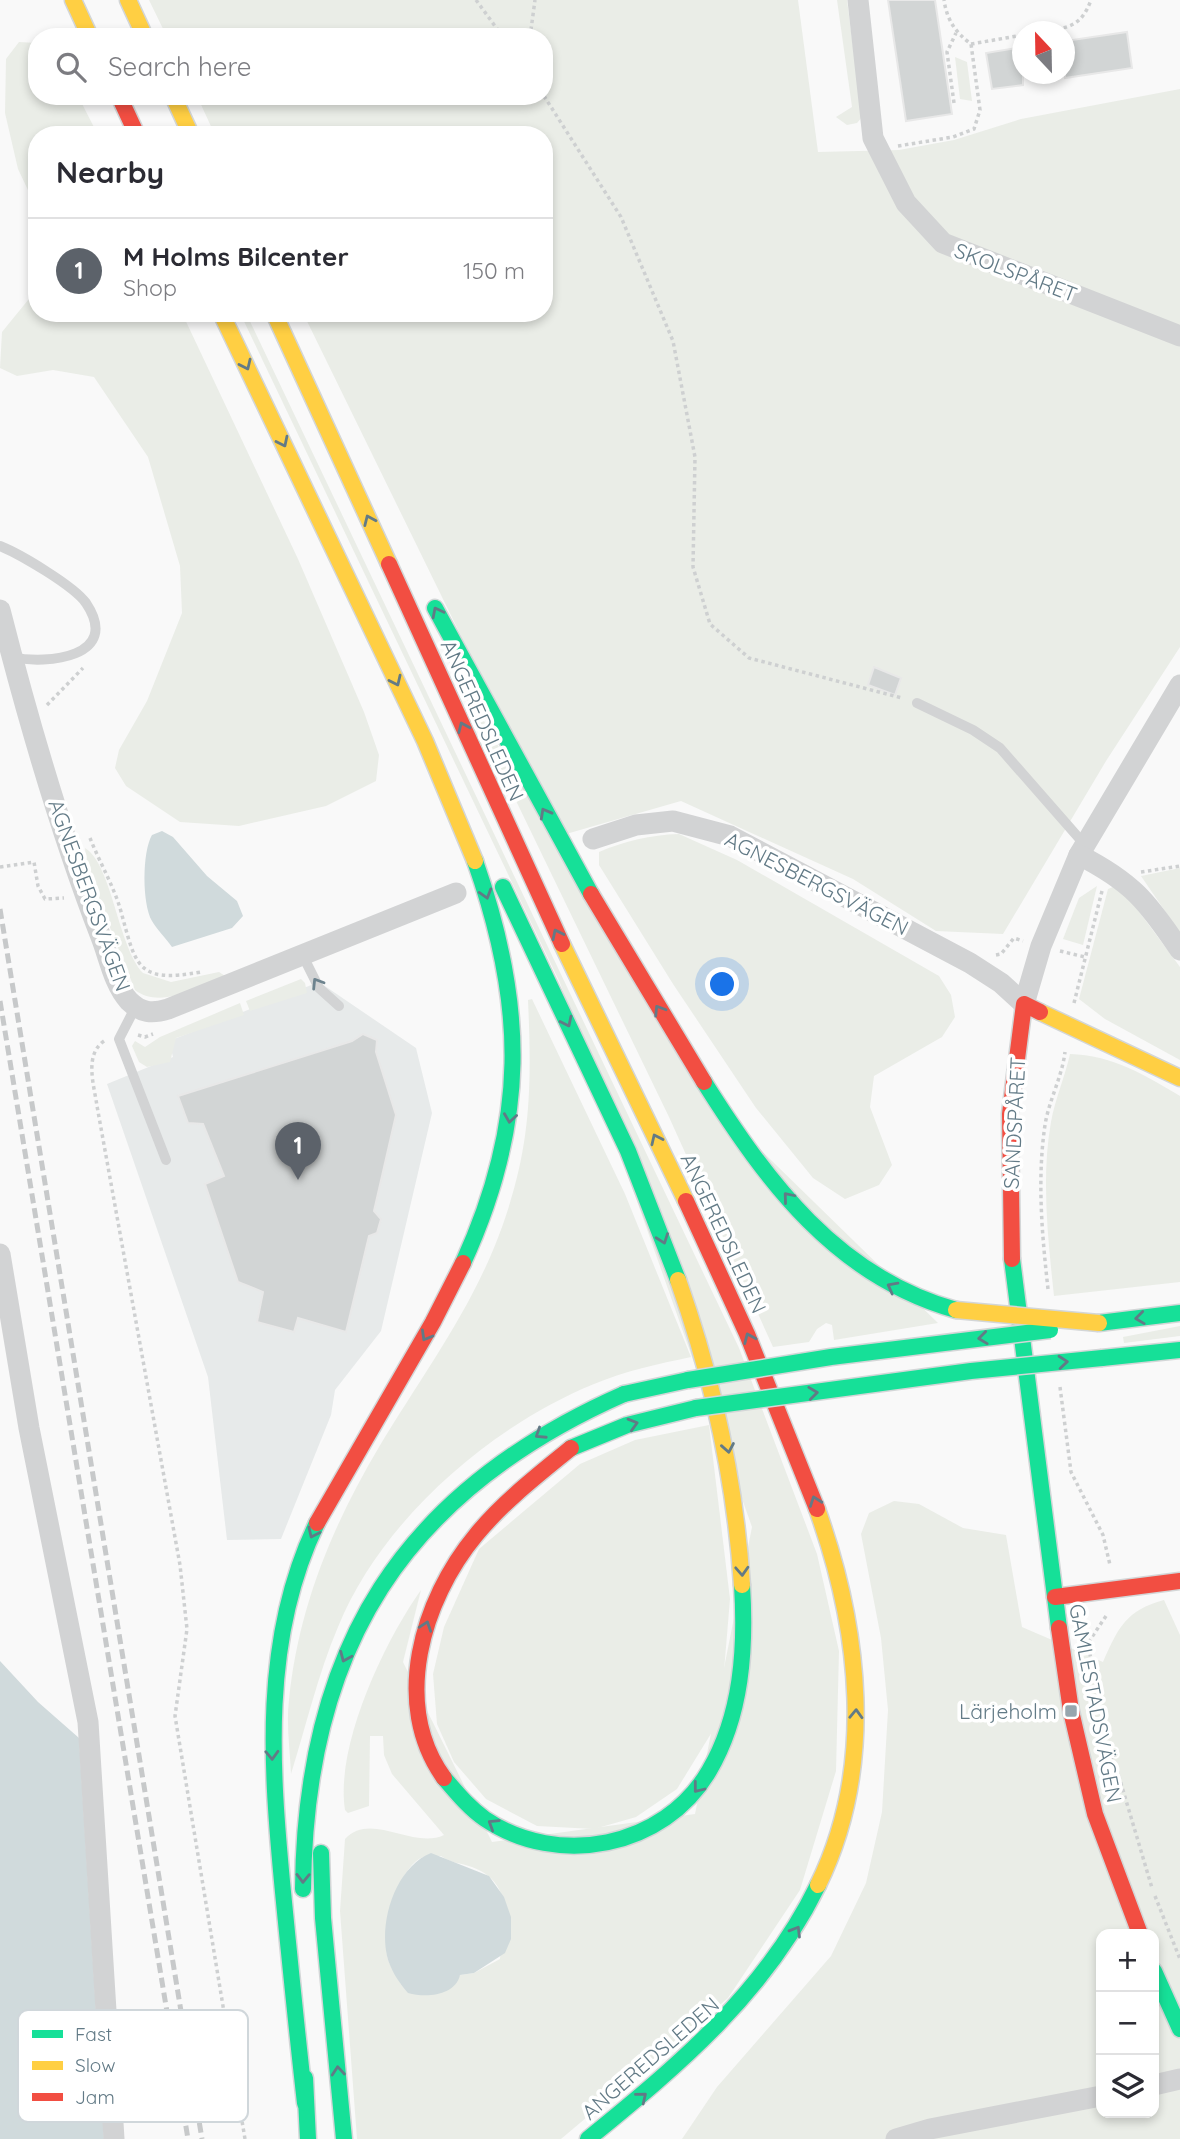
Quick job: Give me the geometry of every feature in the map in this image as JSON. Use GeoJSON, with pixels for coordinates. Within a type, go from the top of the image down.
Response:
{"type":"FeatureCollection","features":[{"type":"Feature","properties":{"kind":"main road"},"geometry":{"type":"LineString","coordinates":[[73,0],[86,28]]}},
{"type":"Feature","properties":{"kind":"main road"},"geometry":{"type":"LineString","coordinates":[[128,0],[141,28]]}},
{"type":"Feature","properties":{"kind":"main road"},"geometry":{"type":"LineString","coordinates":[[123,105],[133,126]]}},
{"type":"Feature","properties":{"kind":"main road"},"geometry":{"type":"LineString","coordinates":[[177,105],[187,126]]}},
{"type":"Feature","properties":{"kind":"main road"},"geometry":{"type":"LineString","coordinates":[[225,322],[416,724],[485,887],[504,960],[514,1035],[512,1102],[499,1173],[474,1244],[423,1340],[327,1506],[299,1567],[281,1633],[273,1695],[273,1779],[308,2139]]}},
{"type":"Feature","properties":{"kind":"main road","name":"ANGEREDSLEDEN"},"geometry":{"type":"LineString","coordinates":[[278,322],[543,903],[747,1332],[827,1533],[852,1632],[857,1709],[849,1782],[821,1880],[803,1918],[763,1979],[713,2035],[588,2139]]}},
{"type":"Feature","properties":{"kind":"main road"},"geometry":{"type":"LineString","coordinates":[[303,375],[341,426],[370,483]]}},
{"type":"Feature","properties":{"kind":"main road"},"geometry":{"type":"LineString","coordinates":[[430,598],[626,956],[753,1151],[814,1228],[834,1247],[893,1289],[956,1310],[1099,1324]]}},
{"type":"Feature","properties":{"kind":"main road"},"geometry":{"type":"LineString","coordinates":[[416,724],[475,828],[636,1167],[704,1350],[726,1439],[737,1503],[743,1567],[744,1637],[737,1702],[723,1747],[697,1790],[663,1821],[617,1842],[588,1847],[550,1845],[522,1839],[497,1827],[466,1804],[446,1782],[426,1746],[415,1689],[417,1660],[424,1629],[450,1570],[489,1520],[571,1448]]}},
{"type":"Feature","properties":{"kind":"main road"},"geometry":{"type":"LineString","coordinates":[[1024,1004],[1068,1027],[1158,1064],[1180,1078]]}},
{"type":"Feature","properties":{"kind":"main road","name":"SANDSPÅRET"},"geometry":{"type":"LineString","coordinates":[[1024,1004],[1010,1114],[1010,1241],[1055,1597]]}},
{"type":"Feature","properties":{"kind":"main road"},"geometry":{"type":"LineString","coordinates":[[303,1911],[307,1807],[321,1724],[349,1646],[384,1583],[412,1545],[447,1507],[497,1464],[566,1419],[624,1394],[688,1380],[831,1357],[1175,1312]]}},
{"type":"Feature","properties":{"kind":"main road"},"geometry":{"type":"LineString","coordinates":[[480,1505],[523,1473],[571,1448],[627,1425],[696,1408],[971,1371],[1180,1350]]}},
{"type":"Feature","properties":{"kind":"main road"},"geometry":{"type":"LineString","coordinates":[[1055,1597],[1180,1581]]}},
{"type":"Feature","properties":{"kind":"main road","name":"GAMLESTADSVÄGEN"},"geometry":{"type":"LineString","coordinates":[[1055,1597],[1071,1711],[1095,1814],[1138,1929]]}},
{"type":"Feature","properties":{"kind":"main road"},"geometry":{"type":"LineString","coordinates":[[327,1796],[337,1741]]}},
{"type":"Feature","properties":{"kind":"main road"},"geometry":{"type":"LineString","coordinates":[[324,1817],[321,1850],[323,1918],[344,2139]]}},
{"type":"Feature","properties":{"kind":"main road"},"geometry":{"type":"LineString","coordinates":[[305,2104],[306,1951]]}},
{"type":"Feature","properties":{"kind":"main road"},"geometry":{"type":"LineString","coordinates":[[1159,1981],[1180,2029]]}},
{"type":"Feature","properties":{"kind":"street","name":"SKOLSPÅRET"},"geometry":{"type":"LineString","coordinates":[[858,0],[873,138],[906,203],[943,243],[1180,336]]}},
{"type":"Feature","properties":{"kind":"street","name":"AGNESBERGSVÄGEN"},"geometry":{"type":"LineString","coordinates":[[0,610],[43,765],[89,905],[121,990],[136,1006],[150,1013],[159,1012],[456,893]]}},
{"type":"Feature","properties":{"kind":"street","name":"SANDSPÅRET"},"geometry":{"type":"LineString","coordinates":[[1024,1004],[1041,946],[1082,850],[1180,685]]}},
{"type":"Feature","properties":{"kind":"street","name":"AGNESBERGSVÄGEN"},"geometry":{"type":"LineString","coordinates":[[593,839],[636,825],[673,821],[730,836],[970,963],[1001,983],[1024,1004]]}},
{"type":"Feature","properties":{"kind":"street"},"geometry":{"type":"LineString","coordinates":[[1082,850],[1140,894],[1180,950]]}},
{"type":"Feature","properties":{"kind":"street"},"geometry":{"type":"LineString","coordinates":[[0,1254],[29,1428],[88,1722],[106,2010]]}},
{"type":"Feature","properties":{"kind":"street"},"geometry":{"type":"LineString","coordinates":[[1159,2084],[1180,2080]]}},
{"type":"Feature","properties":{"kind":"street"},"geometry":{"type":"LineString","coordinates":[[896,2139],[930,2129],[1096,2097]]}},
{"type":"Feature","properties":{"kind":"lane"},"geometry":{"type":"LineString","coordinates":[[0,546],[76,593],[92,615],[94,630],[89,643],[79,654],[58,660],[32,661],[12,657]]}},
{"type":"Feature","properties":{"kind":"lane"},"geometry":{"type":"LineString","coordinates":[[917,703],[973,730],[1000,748],[1082,850]]}},
{"type":"Feature","properties":{"kind":"lane"},"geometry":{"type":"LineString","coordinates":[[303,956],[319,988],[339,1006]]}},
{"type":"Feature","properties":{"kind":"lane"},"geometry":{"type":"LineString","coordinates":[[136,1006],[119,1039],[166,1160]]}},
{"type":"Feature","properties":{"kind":"path"},"geometry":{"type":"LineString","coordinates":[[476,0],[496,28]]}},
{"type":"Feature","properties":{"kind":"path"},"geometry":{"type":"LineString","coordinates":[[531,28],[535,0]]}},
{"type":"Feature","properties":{"kind":"path"},"geometry":{"type":"LineString","coordinates":[[879,149],[953,136],[974,129],[981,110],[971,44],[956,33],[946,14],[944,0]]}},
{"type":"Feature","properties":{"kind":"path"},"geometry":{"type":"LineString","coordinates":[[1075,23],[1085,15],[1091,0]]}},
{"type":"Feature","properties":{"kind":"path"},"geometry":{"type":"LineString","coordinates":[[954,103],[947,52],[956,33]]}},
{"type":"Feature","properties":{"kind":"path"},"geometry":{"type":"LineString","coordinates":[[971,44],[1012,37]]}},
{"type":"Feature","properties":{"kind":"path"},"geometry":{"type":"LineString","coordinates":[[550,105],[621,217],[673,341],[695,457],[693,567],[710,624],[750,658],[917,703]]}},
{"type":"Feature","properties":{"kind":"path"},"geometry":{"type":"LineString","coordinates":[[46,706],[49,699],[87,663]]}},
{"type":"Feature","properties":{"kind":"path"},"geometry":{"type":"LineString","coordinates":[[86,827],[120,908],[134,953],[145,971],[163,978],[217,969],[226,972],[235,983]]}},
{"type":"Feature","properties":{"kind":"path"},"geometry":{"type":"LineString","coordinates":[[0,867],[34,862],[37,886],[45,899],[73,897]]}},
{"type":"Feature","properties":{"kind":"path"},"geometry":{"type":"LineString","coordinates":[[1128,883],[1138,872],[1180,866]]}},
{"type":"Feature","properties":{"kind":"path"},"geometry":{"type":"LineString","coordinates":[[159,1032],[145,1037],[120,1021],[111,1036],[97,1046],[91,1057],[97,1107],[180,1565],[187,1629],[175,1716],[224,2010]]}},
{"type":"Feature","properties":{"kind":"shaded area"},"geometry":{"type":"Polygon","coordinates":[[[149,0],[798,0],[818,152],[899,150],[954,140],[1021,119],[1180,89],[1180,647],[1106,761],[1003,934],[936,931],[853,879],[681,801],[559,836],[307,322],[553,322],[553,126],[211,126],[201,105],[553,105],[553,28],[163,28],[149,0]]]}},
{"type":"Feature","properties":{"kind":"shaded area"},"geometry":{"type":"Polygon","coordinates":[[[837,0],[847,0],[862,117],[857,123],[847,125],[836,117],[852,107],[837,0]]]}},
{"type":"Feature","properties":{"kind":"shaded area"},"geometry":{"type":"Polygon","coordinates":[[[19,42],[28,42],[28,105],[83,105],[93,126],[28,126],[28,190],[18,169],[5,113],[6,59],[19,42]]]}},
{"type":"Feature","properties":{"kind":"shaded area"},"geometry":{"type":"Polygon","coordinates":[[[955,57],[967,62],[972,101],[960,99],[955,57]]]}},
{"type":"Feature","properties":{"kind":"shaded area"},"geometry":{"type":"Polygon","coordinates":[[[28,300],[28,322],[186,322],[298,559],[364,712],[379,755],[376,781],[326,806],[239,826],[180,822],[126,786],[115,768],[119,750],[147,701],[182,613],[180,566],[148,457],[94,377],[53,370],[17,376],[0,368],[2,332],[28,300]]]}},
{"type":"Feature","properties":{"kind":"shaded area"},"geometry":{"type":"Polygon","coordinates":[[[244,322],[250,322],[739,1348],[817,1554],[839,1651],[836,1771],[800,1890],[728,1998],[561,2139],[357,2139],[340,1911],[345,1839],[355,1831],[367,1829],[380,1829],[419,1838],[444,1835],[392,1774],[384,1755],[383,1736],[370,1736],[369,1806],[348,1813],[345,1810],[344,1784],[347,1756],[365,1695],[392,1637],[421,1590],[403,1662],[492,1842],[695,1814],[752,1527],[560,983],[244,322]],[[441,1856],[419,1859],[404,1876],[398,1889],[389,1917],[386,1944],[391,1967],[401,1984],[451,1987],[460,1975],[474,1973],[500,1959],[504,1918],[501,1894],[486,1874],[441,1856]]]}},
{"type":"Feature","properties":{"kind":"shaded area"},"geometry":{"type":"Polygon","coordinates":[[[445,654],[696,1087],[938,1323],[834,1340],[832,1325],[826,1323],[817,1329],[809,1342],[773,1347],[669,1117],[445,654]]]}},
{"type":"Feature","properties":{"kind":"shaded area"},"geometry":{"type":"Polygon","coordinates":[[[162,831],[173,837],[207,876],[237,901],[243,916],[232,928],[172,947],[156,928],[146,903],[145,865],[152,835],[162,831]]]}},
{"type":"Feature","properties":{"kind":"shaded area"},"geometry":{"type":"Polygon","coordinates":[[[679,834],[737,860],[939,976],[951,995],[955,1017],[942,1037],[874,1076],[870,1107],[892,1165],[879,1185],[845,1199],[813,1178],[756,1108],[673,984],[599,865],[599,852],[609,848],[648,837],[679,834]]]}},
{"type":"Feature","properties":{"kind":"shaded area"},"geometry":{"type":"Polygon","coordinates":[[[85,848],[102,871],[127,945],[143,973],[171,982],[219,972],[225,976],[168,997],[145,996],[135,990],[87,870],[85,848]]]}},
{"type":"Feature","properties":{"kind":"shaded area"},"geometry":{"type":"Polygon","coordinates":[[[1180,868],[1180,933],[1141,876],[1180,868]]]}},
{"type":"Feature","properties":{"kind":"shaded area"},"geometry":{"type":"Polygon","coordinates":[[[1097,886],[1083,945],[1063,939],[1079,898],[1097,886]]]}},
{"type":"Feature","properties":{"kind":"shaded area"},"geometry":{"type":"Polygon","coordinates":[[[1113,887],[1129,898],[1180,967],[1180,1060],[1105,1019],[1079,999],[1108,889],[1113,887]]]}},
{"type":"Feature","properties":{"kind":"shaded area"},"geometry":{"type":"Polygon","coordinates":[[[301,979],[305,983],[307,993],[250,1011],[246,1001],[301,979]]]}},
{"type":"Feature","properties":{"kind":"shaded area"},"geometry":{"type":"Polygon","coordinates":[[[319,982],[416,1048],[432,1113],[381,1331],[335,1390],[331,1415],[281,1539],[227,1540],[208,1377],[107,1084],[173,1057],[169,1041],[319,982]]]}},
{"type":"Feature","properties":{"kind":"shaded area"},"geometry":{"type":"Polygon","coordinates":[[[532,999],[625,1194],[691,1357],[618,1375],[555,1402],[478,1452],[410,1515],[381,1550],[357,1588],[338,1627],[318,1682],[291,1774],[289,1700],[300,1633],[320,1569],[362,1477],[474,1291],[510,1204],[518,1175],[527,1119],[530,1063],[528,1000],[532,999]]]}},
{"type":"Feature","properties":{"kind":"shaded area"},"geometry":{"type":"Polygon","coordinates":[[[240,1003],[244,1015],[176,1038],[170,1062],[147,1067],[139,1062],[132,1046],[135,1041],[145,1047],[160,1037],[240,1003]]]}},
{"type":"Feature","properties":{"kind":"shaded area"},"geometry":{"type":"Polygon","coordinates":[[[1070,1054],[1114,1062],[1180,1096],[1180,1282],[1054,1296],[1046,1165],[1053,1113],[1070,1054]]]}},
{"type":"Feature","properties":{"kind":"shaded area"},"geometry":{"type":"Polygon","coordinates":[[[1180,1326],[1180,1336],[1124,1343],[1123,1337],[1180,1326]]]}},
{"type":"Feature","properties":{"kind":"shaded area"},"geometry":{"type":"Polygon","coordinates":[[[709,1425],[730,1599],[720,1719],[677,1789],[636,1817],[594,1829],[537,1826],[486,1799],[454,1762],[437,1724],[433,1674],[444,1627],[479,1549],[580,1464],[635,1440],[709,1425]]]}},
{"type":"Feature","properties":{"kind":"shaded area"},"geometry":{"type":"Polygon","coordinates":[[[894,1501],[919,1504],[963,1528],[1006,1535],[1022,1627],[1103,1662],[1125,1622],[1141,1609],[1164,1600],[1180,1635],[1180,2139],[682,2139],[717,2087],[831,1956],[866,1883],[882,1812],[888,1710],[881,1638],[861,1534],[869,1513],[894,1501]]]}},
{"type":"Feature","properties":{"kind":"shaded area"},"geometry":{"type":"Polygon","coordinates":[[[0,1661],[38,1702],[79,1738],[96,2010],[18,2010],[18,2122],[103,2122],[104,2139],[0,2139],[0,1661]]]}},
{"type":"Feature","properties":{"kind":"shaded area"},"geometry":{"type":"Polygon","coordinates":[[[431,1853],[489,1876],[504,1897],[511,1917],[511,1939],[505,1953],[474,1973],[460,1975],[457,1982],[446,1991],[423,1995],[408,1993],[398,1980],[387,1956],[385,1942],[388,1911],[400,1882],[408,1870],[431,1853]]]}},
{"type":"Feature","properties":{"kind":"building"},"geometry":{"type":"Polygon","coordinates":[[[888,0],[935,0],[952,114],[906,121],[888,0]]]}},
{"type":"Feature","properties":{"kind":"building"},"geometry":{"type":"Polygon","coordinates":[[[1127,32],[1132,68],[1075,77],[1075,40],[1127,32]]]}},
{"type":"Feature","properties":{"kind":"building"},"geometry":{"type":"Polygon","coordinates":[[[1012,49],[1012,84],[1023,85],[992,89],[986,53],[1012,49]]]}},
{"type":"Feature","properties":{"kind":"building"},"geometry":{"type":"Polygon","coordinates":[[[874,667],[901,678],[895,695],[868,685],[874,667]]]}},
{"type":"Feature","properties":{"kind":"building"},"geometry":{"type":"Polygon","coordinates":[[[363,1034],[377,1040],[376,1052],[396,1115],[374,1211],[381,1219],[377,1233],[369,1236],[346,1332],[298,1318],[294,1332],[257,1322],[263,1292],[238,1282],[205,1184],[224,1176],[203,1124],[188,1123],[178,1096],[352,1041],[363,1034]]]}},
{"type":"Feature","properties":{"kind":"railway"},"geometry":{"type":"LineString","coordinates":[[0,909],[181,2010]]}},
{"type":"Feature","properties":{"kind":"railway"},"geometry":{"type":"LineString","coordinates":[[0,1001],[167,2010]]}},
{"type":"Feature","properties":{"kind":"railway"},"geometry":{"type":"LineString","coordinates":[[185,2122],[188,2139]]}},
{"type":"Feature","properties":{"kind":"railway"},"geometry":{"type":"LineString","coordinates":[[199,2122],[202,2139]]}},
{"type":"Feature","properties":{"kind":"traffic: fast"},"geometry":{"type":"LineString","coordinates":[[435,608],[591,894]]}},
{"type":"Feature","properties":{"kind":"traffic: fast"},"geometry":{"type":"LineString","coordinates":[[463,1263],[484,1211],[499,1161],[509,1112],[512,1063],[511,1014],[504,965],[492,914],[475,861]]}},
{"type":"Feature","properties":{"kind":"traffic: fast"},"geometry":{"type":"LineString","coordinates":[[503,887],[628,1151],[678,1280]]}},
{"type":"Feature","properties":{"kind":"traffic: fast"},"geometry":{"type":"LineString","coordinates":[[704,1082],[753,1155],[780,1189],[809,1221],[841,1250],[875,1275],[914,1295],[956,1310]]}},
{"type":"Feature","properties":{"kind":"traffic: fast"},"geometry":{"type":"LineString","coordinates":[[1012,1259],[1059,1628]]}},
{"type":"Feature","properties":{"kind":"traffic: fast"},"geometry":{"type":"LineString","coordinates":[[1099,1323],[1180,1313]]}},
{"type":"Feature","properties":{"kind":"traffic: fast"},"geometry":{"type":"LineString","coordinates":[[688,1380],[831,1357],[1050,1330]]}},
{"type":"Feature","properties":{"kind":"traffic: fast"},"geometry":{"type":"LineString","coordinates":[[1102,1358],[1180,1350]]}},
{"type":"Feature","properties":{"kind":"traffic: fast"},"geometry":{"type":"LineString","coordinates":[[696,1408],[971,1371],[1102,1358]]}},
{"type":"Feature","properties":{"kind":"traffic: fast"},"geometry":{"type":"LineString","coordinates":[[624,1394],[688,1380]]}},
{"type":"Feature","properties":{"kind":"traffic: fast"},"geometry":{"type":"LineString","coordinates":[[303,1889],[308,1803],[323,1724],[347,1652],[381,1588],[425,1530],[480,1479],[547,1434],[624,1394]]}},
{"type":"Feature","properties":{"kind":"traffic: fast"},"geometry":{"type":"LineString","coordinates":[[571,1448],[627,1425],[696,1408]]}},
{"type":"Feature","properties":{"kind":"traffic: fast"},"geometry":{"type":"LineString","coordinates":[[305,2103],[275,1798],[274,1704],[286,1612],[299,1567],[317,1523]]}},
{"type":"Feature","properties":{"kind":"traffic: fast"},"geometry":{"type":"LineString","coordinates":[[444,1778],[468,1805],[485,1819],[514,1834],[544,1843],[576,1846],[608,1842],[638,1833],[665,1818],[689,1797],[709,1771],[729,1727],[742,1657],[742,1585]]}},
{"type":"Feature","properties":{"kind":"traffic: fast"},"geometry":{"type":"LineString","coordinates":[[321,1853],[323,1918],[344,2139]]}},
{"type":"Feature","properties":{"kind":"traffic: fast"},"geometry":{"type":"LineString","coordinates":[[588,2139],[655,2083],[718,2024],[773,1959],[797,1924],[818,1885]]}},
{"type":"Feature","properties":{"kind":"traffic: fast"},"geometry":{"type":"LineString","coordinates":[[1159,1982],[1180,2029]]}},
{"type":"Feature","properties":{"kind":"traffic: fast"},"geometry":{"type":"LineString","coordinates":[[305,2078],[308,2139]]}},
{"type":"Feature","properties":{"kind":"traffic: slow"},"geometry":{"type":"LineString","coordinates":[[73,0],[86,28]]}},
{"type":"Feature","properties":{"kind":"traffic: slow"},"geometry":{"type":"LineString","coordinates":[[128,0],[141,28]]}},
{"type":"Feature","properties":{"kind":"traffic: slow"},"geometry":{"type":"LineString","coordinates":[[177,105],[187,126]]}},
{"type":"Feature","properties":{"kind":"traffic: slow"},"geometry":{"type":"LineString","coordinates":[[225,322],[425,741],[475,861]]}},
{"type":"Feature","properties":{"kind":"traffic: slow"},"geometry":{"type":"LineString","coordinates":[[278,322],[389,564]]}},
{"type":"Feature","properties":{"kind":"traffic: slow"},"geometry":{"type":"LineString","coordinates":[[562,944],[686,1201]]}},
{"type":"Feature","properties":{"kind":"traffic: slow"},"geometry":{"type":"LineString","coordinates":[[1040,1012],[1180,1078]]}},
{"type":"Feature","properties":{"kind":"traffic: slow"},"geometry":{"type":"LineString","coordinates":[[678,1280],[712,1392],[728,1468],[742,1585]]}},
{"type":"Feature","properties":{"kind":"traffic: slow"},"geometry":{"type":"LineString","coordinates":[[956,1310],[1099,1323]]}},
{"type":"Feature","properties":{"kind":"traffic: slow"},"geometry":{"type":"LineString","coordinates":[[817,1509],[843,1602],[852,1650],[855,1698],[855,1746],[848,1793],[836,1840],[818,1885]]}},
{"type":"Feature","properties":{"kind":"traffic: jam"},"geometry":{"type":"LineString","coordinates":[[123,105],[133,126]]}},
{"type":"Feature","properties":{"kind":"traffic: jam"},"geometry":{"type":"LineString","coordinates":[[389,564],[562,944]]}},
{"type":"Feature","properties":{"kind":"traffic: jam"},"geometry":{"type":"LineString","coordinates":[[591,894],[704,1082]]}},
{"type":"Feature","properties":{"kind":"traffic: jam"},"geometry":{"type":"LineString","coordinates":[[1012,1259],[1010,1114],[1024,1004],[1040,1012]]}},
{"type":"Feature","properties":{"kind":"traffic: jam"},"geometry":{"type":"LineString","coordinates":[[686,1201],[747,1334],[817,1509]]}},
{"type":"Feature","properties":{"kind":"traffic: jam"},"geometry":{"type":"LineString","coordinates":[[317,1523],[433,1322],[463,1263]]}},
{"type":"Feature","properties":{"kind":"traffic: jam"},"geometry":{"type":"LineString","coordinates":[[444,1778],[428,1749],[419,1718],[417,1686],[420,1653],[428,1621],[457,1561],[476,1535],[509,1500],[571,1448]]}},
{"type":"Feature","properties":{"kind":"traffic: jam"},"geometry":{"type":"LineString","coordinates":[[1055,1597],[1180,1581]]}},
{"type":"Feature","properties":{"kind":"traffic: jam"},"geometry":{"type":"LineString","coordinates":[[1059,1628],[1071,1711],[1095,1814],[1138,1929]]}},
{"type":"Feature","properties":{"kind":"place","name":"M Holms Bilcenter"},"geometry":{"type":"Point","coordinates":[298,1180]}},
{"type":"Feature","properties":{"kind":"place","name":"Lärjeholm"},"geometry":{"type":"Point","coordinates":[1071,1711]}}]}
